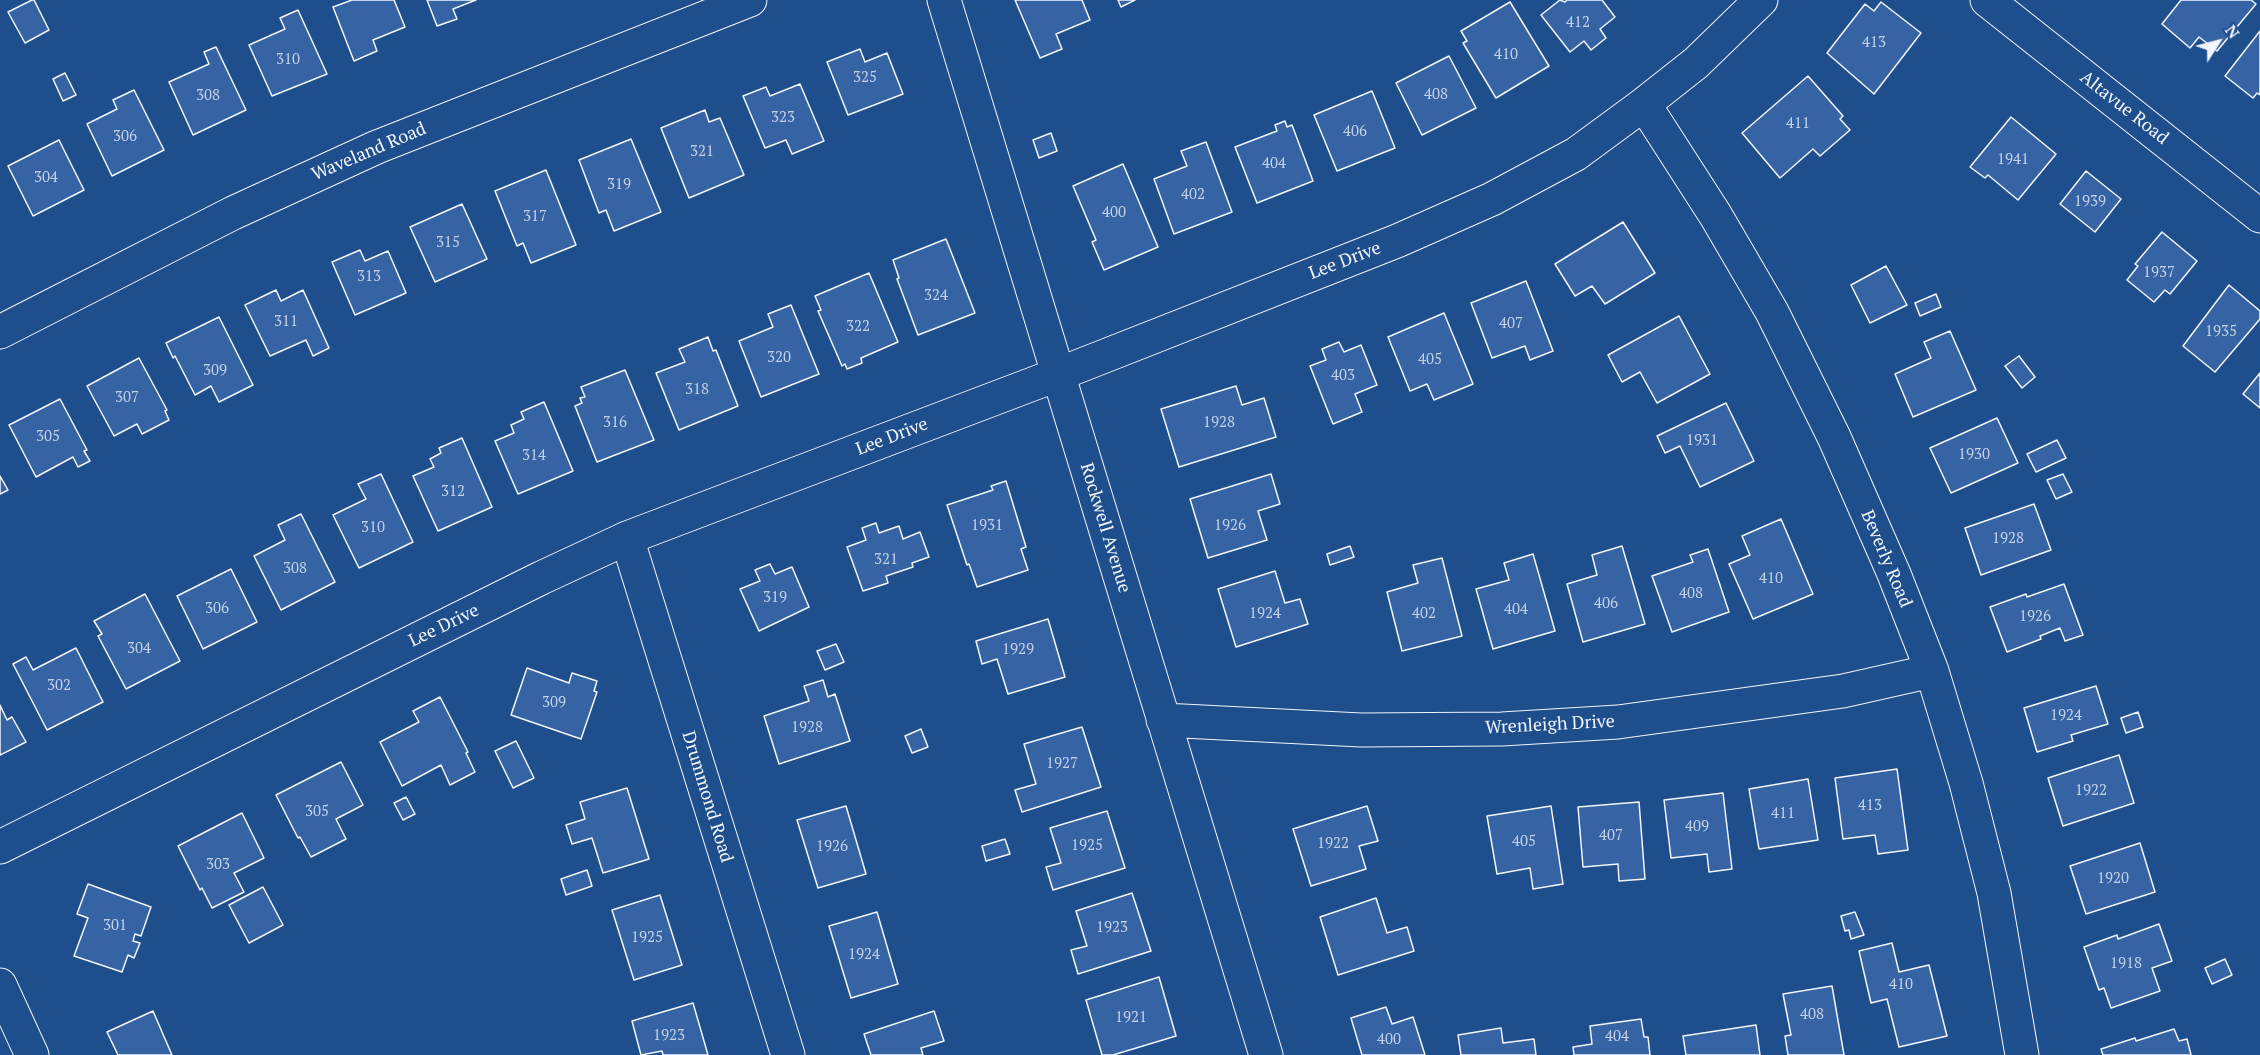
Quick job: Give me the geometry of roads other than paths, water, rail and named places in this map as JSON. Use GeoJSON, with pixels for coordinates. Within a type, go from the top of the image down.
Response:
{"type":"FeatureCollection","features":[{"type":"Feature","properties":{"kind":"street","name":"Waveland Road"},"geometry":{"type":"LineString","coordinates":[[0,332],[233,213],[377,147],[750,0]]}},
{"type":"Feature","properties":{"kind":"street","name":"Rockwell Avenue"},"geometry":{"type":"LineString","coordinates":[[944,0],[1266,1055]]}},
{"type":"Feature","properties":{"kind":"street","name":"Lee Drive"},"geometry":{"type":"LineString","coordinates":[[0,847],[541,578],[627,538],[1059,374],[1396,241],[1492,199],[1576,154],[1644,104],[1696,63],[1761,0]]}},
{"type":"Feature","properties":{"kind":"street","name":"Altavue Road"},"geometry":{"type":"LineString","coordinates":[[1987,0],[2260,216]]}},
{"type":"Feature","properties":{"kind":"street","name":"Beverly Road"},"geometry":{"type":"LineString","coordinates":[[1644,104],[1716,216],[1772,312],[1834,437],[1894,574],[1932,671],[1966,783],[1994,893],[2022,1055]]}},
{"type":"Feature","properties":{"kind":"street","name":"Drummond Road"},"geometry":{"type":"LineString","coordinates":[[627,538],[788,1055]]}},
{"type":"Feature","properties":{"kind":"street","name":"Wrenleigh Drive"},"geometry":{"type":"LineString","coordinates":[[1163,720],[1361,730],[1502,729],[1572,725],[1642,719],[1843,692],[1932,671]]}},
{"type":"Feature","properties":{"kind":"street"},"geometry":{"type":"LineString","coordinates":[[0,985],[32,1055]]}}]}
